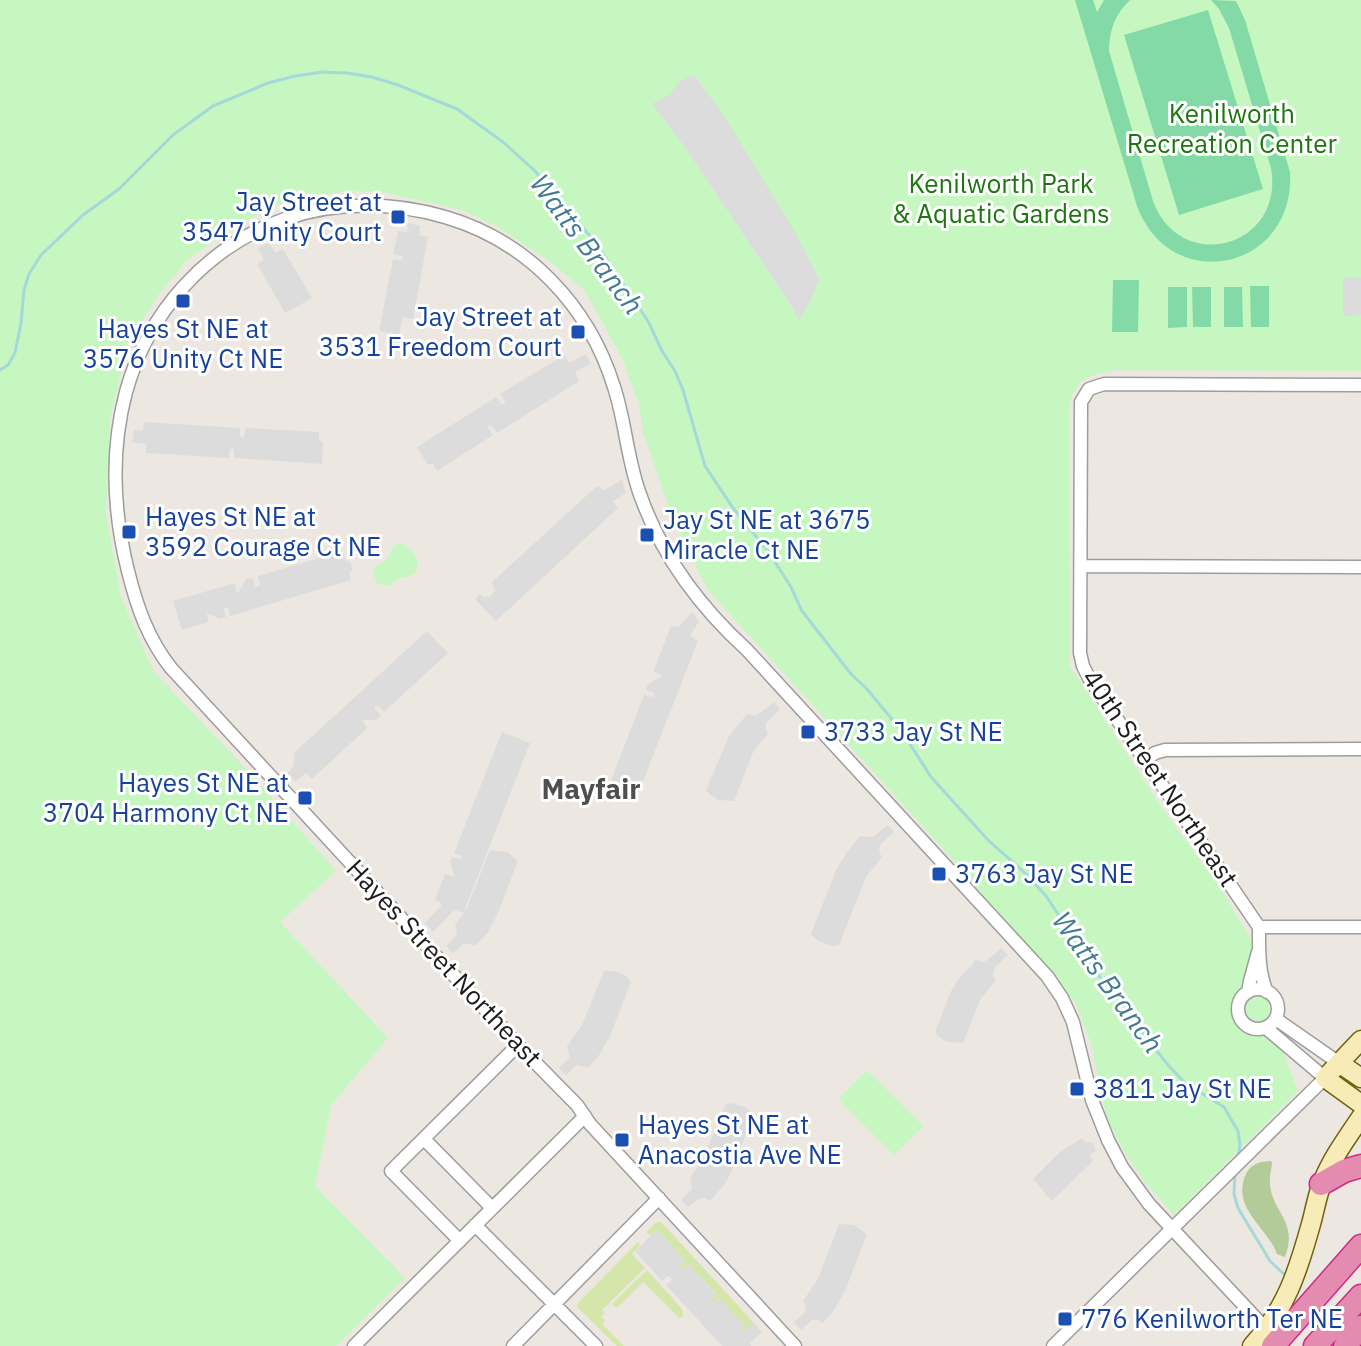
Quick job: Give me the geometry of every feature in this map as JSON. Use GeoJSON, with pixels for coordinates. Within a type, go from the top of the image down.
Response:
{"type":"FeatureCollection","features":[{"type":"Feature","properties":{"kind":"highway"},"geometry":{"type":"LineString","coordinates":[[1321,1184],[1344,1171],[1361,1166]]}},
{"type":"Feature","properties":{"kind":"highway"},"geometry":{"type":"LineString","coordinates":[[1270,1338],[1290,1311],[1330,1282],[1361,1246]]}},
{"type":"Feature","properties":{"kind":"highway"},"geometry":{"type":"LineString","coordinates":[[1319,1342],[1358,1299]]}},
{"type":"Feature","properties":{"kind":"highway"},"geometry":{"type":"LineString","coordinates":[[1345,1346],[1361,1327]]}},
{"type":"Feature","properties":{"kind":"main road"},"geometry":{"type":"LineString","coordinates":[[1361,1040],[1325,1078],[1361,1104]]}},
{"type":"Feature","properties":{"kind":"main road"},"geometry":{"type":"LineString","coordinates":[[1339,1063],[1361,1078]]}},
{"type":"Feature","properties":{"kind":"main road"},"geometry":{"type":"LineString","coordinates":[[1290,1311],[1321,1184],[1361,1117]]}},
{"type":"Feature","properties":{"kind":"main road"},"geometry":{"type":"LineString","coordinates":[[1252,1346],[1270,1338]]}},
{"type":"Feature","properties":{"kind":"street","name":"Hayes Street Northeast"},"geometry":{"type":"LineString","coordinates":[[795,1346],[577,1105],[518,1045],[165,660],[150,636],[137,603],[120,539],[115,500],[118,432],[131,374],[157,322],[192,277],[235,242],[268,225],[338,207],[373,205],[417,209],[456,220],[508,246],[553,281],[580,314],[601,352],[615,390],[642,500],[667,553],[724,629],[747,650],[1055,987],[1073,1022],[1092,1100],[1122,1167],[1140,1192],[1270,1338]]}},
{"type":"Feature","properties":{"kind":"street","name":"40th Street Northeast"},"geometry":{"type":"LineString","coordinates":[[1259,927],[1083,666],[1080,653],[1082,398],[1089,389],[1104,384],[1361,385]]}},
{"type":"Feature","properties":{"kind":"street"},"geometry":{"type":"LineString","coordinates":[[1081,566],[1361,567]]}},
{"type":"Feature","properties":{"kind":"street"},"geometry":{"type":"LineString","coordinates":[[1145,760],[1169,749],[1361,749]]}},
{"type":"Feature","properties":{"kind":"street"},"geometry":{"type":"LineString","coordinates":[[1259,949],[1248,992],[1239,1008],[1242,1020],[1253,1028],[1271,1023],[1278,1013],[1276,1000],[1264,985],[1259,927],[1361,927]]}},
{"type":"Feature","properties":{"kind":"street"},"geometry":{"type":"LineString","coordinates":[[1248,992],[1267,992]]}},
{"type":"Feature","properties":{"kind":"street"},"geometry":{"type":"LineString","coordinates":[[1053,1346],[1325,1078],[1271,1023]]}},
{"type":"Feature","properties":{"kind":"street"},"geometry":{"type":"LineString","coordinates":[[1271,1023],[1339,1063]]}},
{"type":"Feature","properties":{"kind":"street"},"geometry":{"type":"LineString","coordinates":[[460,1241],[391,1171],[518,1045]]}},
{"type":"Feature","properties":{"kind":"street"},"geometry":{"type":"LineString","coordinates":[[354,1346],[585,1116]]}},
{"type":"Feature","properties":{"kind":"street"},"geometry":{"type":"LineString","coordinates":[[424,1139],[492,1208]]}},
{"type":"Feature","properties":{"kind":"street"},"geometry":{"type":"LineString","coordinates":[[513,1346],[659,1198]]}},
{"type":"Feature","properties":{"kind":"street"},"geometry":{"type":"LineString","coordinates":[[475,1225],[596,1346]]}},
{"type":"Feature","properties":{"kind":"green space","name":"Kenilworth Park & Aquatic Gardens"},"geometry":{"type":"Polygon","coordinates":[[[0,0],[1361,0],[1361,371],[1116,370],[1085,379],[1076,389],[1069,407],[1070,666],[1248,934],[1263,967],[1271,1020],[1298,1091],[1174,1215],[1146,1184],[1107,1119],[1091,1043],[1076,1004],[945,851],[707,589],[672,517],[623,360],[585,291],[552,263],[498,227],[462,210],[381,192],[345,191],[277,205],[239,224],[188,259],[159,294],[128,343],[110,419],[106,514],[121,597],[154,672],[251,774],[336,871],[280,922],[388,1038],[331,1105],[315,1186],[405,1278],[336,1346],[0,1346],[0,0]]]}},
{"type":"Feature","properties":{"kind":"green space"},"geometry":{"type":"Polygon","coordinates":[[[1075,0],[1093,0],[1097,12],[1104,0],[1130,0],[1114,23],[1109,51],[1153,201],[1167,224],[1185,239],[1206,244],[1228,242],[1247,233],[1262,217],[1271,195],[1271,168],[1229,28],[1211,0],[1236,1],[1245,20],[1290,172],[1287,205],[1273,231],[1253,250],[1228,260],[1202,261],[1176,253],[1154,235],[1137,206],[1075,0]]]}},
{"type":"Feature","properties":{"kind":"green space","name":"Kenilworth Recreation Center"},"geometry":{"type":"Polygon","coordinates":[[[1208,10],[1263,189],[1179,215],[1124,35],[1208,10]]]}},
{"type":"Feature","properties":{"kind":"green space"},"geometry":{"type":"Polygon","coordinates":[[[1113,280],[1139,280],[1138,332],[1112,332],[1113,280]]]}},
{"type":"Feature","properties":{"kind":"green space"},"geometry":{"type":"Polygon","coordinates":[[[1250,286],[1269,286],[1269,327],[1251,327],[1250,286]]]}},
{"type":"Feature","properties":{"kind":"green space"},"geometry":{"type":"Polygon","coordinates":[[[1168,287],[1187,287],[1187,327],[1168,328],[1168,287]]]}},
{"type":"Feature","properties":{"kind":"green space"},"geometry":{"type":"Polygon","coordinates":[[[1192,287],[1211,287],[1211,327],[1193,327],[1192,287]]]}},
{"type":"Feature","properties":{"kind":"green space"},"geometry":{"type":"Polygon","coordinates":[[[1224,287],[1242,287],[1243,327],[1224,327],[1224,287]]]}},
{"type":"Feature","properties":{"kind":"green space"},"geometry":{"type":"Polygon","coordinates":[[[400,543],[414,554],[416,572],[399,578],[390,586],[378,584],[373,569],[386,560],[392,548],[400,543]]]}},
{"type":"Feature","properties":{"kind":"green space"},"geometry":{"type":"Polygon","coordinates":[[[867,1070],[923,1126],[894,1155],[838,1099],[867,1070]]]}},
{"type":"Feature","properties":{"kind":"green space"},"geometry":{"type":"Polygon","coordinates":[[[1270,1161],[1271,1192],[1289,1234],[1285,1257],[1277,1254],[1243,1198],[1242,1188],[1249,1169],[1255,1164],[1270,1161]]]}},
{"type":"Feature","properties":{"kind":"green space"},"geometry":{"type":"Polygon","coordinates":[[[661,1222],[754,1323],[742,1334],[739,1331],[744,1326],[719,1298],[711,1303],[716,1294],[688,1264],[679,1269],[685,1261],[657,1230],[650,1235],[646,1232],[661,1222]]]}},
{"type":"Feature","properties":{"kind":"green space"},"geometry":{"type":"Polygon","coordinates":[[[638,1242],[640,1245],[632,1254],[645,1268],[602,1310],[605,1313],[601,1317],[605,1320],[602,1324],[624,1346],[617,1346],[577,1304],[638,1242]]]}},
{"type":"Feature","properties":{"kind":"green space"},"geometry":{"type":"Polygon","coordinates":[[[647,1270],[682,1309],[680,1319],[643,1282],[617,1308],[612,1304],[647,1270]]]}},
{"type":"Feature","properties":{"kind":"shaded area"},"geometry":{"type":"Polygon","coordinates":[[[689,76],[696,77],[728,122],[795,232],[819,279],[799,321],[682,143],[652,104],[669,95],[679,82],[689,76]]]}},
{"type":"Feature","properties":{"kind":"shaded area"},"geometry":{"type":"Polygon","coordinates":[[[408,223],[420,226],[419,235],[428,237],[413,319],[402,317],[399,335],[379,331],[393,259],[403,259],[393,254],[398,231],[407,232],[408,223]]]}},
{"type":"Feature","properties":{"kind":"shaded area"},"geometry":{"type":"Polygon","coordinates":[[[269,242],[275,253],[283,249],[312,298],[285,313],[257,264],[264,260],[258,248],[269,242]]]}},
{"type":"Feature","properties":{"kind":"shaded area"},"geometry":{"type":"Polygon","coordinates":[[[1343,277],[1361,277],[1361,315],[1343,316],[1343,277]]]}},
{"type":"Feature","properties":{"kind":"shaded area"},"geometry":{"type":"Polygon","coordinates":[[[586,354],[591,364],[575,372],[579,381],[497,433],[489,425],[493,435],[437,471],[433,464],[427,464],[417,447],[496,397],[504,404],[500,394],[564,355],[569,363],[586,354]]]}},
{"type":"Feature","properties":{"kind":"shaded area"},"geometry":{"type":"Polygon","coordinates":[[[144,422],[240,428],[242,438],[246,428],[319,432],[319,440],[323,442],[322,464],[234,458],[232,448],[229,458],[146,453],[146,444],[132,442],[134,430],[143,431],[144,422]]]}},
{"type":"Feature","properties":{"kind":"shaded area"},"geometry":{"type":"Polygon","coordinates":[[[622,480],[626,493],[613,501],[618,508],[496,621],[475,599],[480,594],[489,597],[496,590],[491,583],[597,486],[604,490],[622,480]]]}},
{"type":"Feature","properties":{"kind":"shaded area"},"geometry":{"type":"Polygon","coordinates":[[[343,551],[345,560],[350,561],[353,569],[349,573],[351,580],[230,616],[226,607],[226,617],[220,619],[207,613],[208,622],[182,630],[173,601],[235,583],[239,592],[246,579],[253,578],[258,587],[258,576],[343,551]]]}},
{"type":"Feature","properties":{"kind":"shaded area"},"geometry":{"type":"Polygon","coordinates":[[[692,612],[699,621],[690,636],[698,641],[638,794],[610,783],[644,695],[654,696],[646,690],[648,684],[661,677],[653,672],[671,626],[679,627],[692,612]]]}},
{"type":"Feature","properties":{"kind":"shaded area"},"geometry":{"type":"Polygon","coordinates":[[[427,631],[448,653],[384,712],[375,706],[381,716],[376,720],[362,720],[367,728],[312,779],[306,773],[295,782],[287,773],[293,767],[295,752],[427,631]]]}},
{"type":"Feature","properties":{"kind":"shaded area"},"geometry":{"type":"Polygon","coordinates":[[[774,702],[780,709],[766,723],[768,734],[754,750],[734,801],[713,797],[706,790],[729,736],[747,714],[756,716],[774,702]]]}},
{"type":"Feature","properties":{"kind":"shaded area"},"geometry":{"type":"Polygon","coordinates":[[[502,732],[530,743],[464,911],[490,850],[507,852],[518,861],[488,932],[475,946],[464,944],[453,953],[446,946],[456,936],[455,924],[464,913],[454,910],[433,932],[425,923],[441,906],[435,900],[445,874],[455,877],[450,862],[452,857],[462,858],[454,853],[502,732]]]}},
{"type":"Feature","properties":{"kind":"shaded area"},"geometry":{"type":"Polygon","coordinates":[[[888,825],[894,832],[880,845],[882,857],[866,877],[839,945],[818,941],[811,934],[836,870],[860,836],[873,837],[888,825]]]}},
{"type":"Feature","properties":{"kind":"shaded area"},"geometry":{"type":"Polygon","coordinates":[[[1001,948],[1008,955],[995,967],[993,974],[996,980],[980,1000],[963,1043],[947,1042],[939,1037],[935,1032],[951,991],[960,977],[975,959],[986,961],[1001,948]]]}},
{"type":"Feature","properties":{"kind":"shaded area"},"geometry":{"type":"Polygon","coordinates":[[[604,971],[625,975],[631,982],[610,1036],[598,1057],[588,1068],[577,1065],[566,1075],[559,1068],[569,1058],[567,1046],[582,1025],[604,971]]]}},
{"type":"Feature","properties":{"kind":"shaded area"},"geometry":{"type":"Polygon","coordinates":[[[726,1104],[747,1108],[753,1115],[731,1173],[710,1201],[698,1199],[688,1207],[681,1200],[692,1189],[690,1178],[702,1161],[726,1104]]]}},
{"type":"Feature","properties":{"kind":"shaded area"},"geometry":{"type":"Polygon","coordinates":[[[1082,1138],[1087,1143],[1092,1142],[1096,1151],[1090,1154],[1093,1161],[1052,1201],[1033,1179],[1060,1152],[1082,1138]]]}},
{"type":"Feature","properties":{"kind":"shaded area"},"geometry":{"type":"Polygon","coordinates":[[[839,1224],[854,1225],[867,1234],[845,1291],[834,1310],[823,1323],[812,1320],[801,1330],[794,1322],[805,1312],[803,1301],[818,1279],[839,1224]]]}},
{"type":"Feature","properties":{"kind":"shaded area"},"geometry":{"type":"Polygon","coordinates":[[[657,1230],[685,1261],[679,1269],[688,1264],[716,1295],[711,1303],[719,1298],[745,1326],[739,1333],[754,1323],[762,1332],[750,1343],[751,1346],[722,1346],[666,1285],[672,1280],[671,1277],[662,1281],[635,1251],[657,1230]]]}},
{"type":"Feature","properties":{"kind":"waterway","name":"Watts Branch"},"geometry":{"type":"LineString","coordinates":[[0,370],[8,365],[15,353],[24,290],[29,274],[41,255],[83,215],[119,189],[173,135],[213,106],[268,83],[323,72],[372,77],[457,109],[503,142],[535,171],[595,242],[648,321],[675,371],[705,466],[733,508],[768,551],[802,611],[851,674],[901,730],[931,777],[989,841],[1046,896],[1101,979],[1133,1016],[1169,1066],[1185,1083],[1224,1107],[1238,1131],[1238,1157]]}},
{"type":"Feature","properties":{"kind":"waterway","name":"Watts Branch"},"geometry":{"type":"LineString","coordinates":[[1235,1172],[1234,1194],[1238,1208],[1270,1261],[1286,1276]]}},
{"type":"Feature","properties":{"kind":"waterway","name":"Watts Branch"},"geometry":{"type":"LineString","coordinates":[[1318,1305],[1331,1316]]}},
{"type":"Feature","properties":{"kind":"place","name":"Jay Street at 3547 Unity Court"},"geometry":{"type":"Point","coordinates":[398,217]}},
{"type":"Feature","properties":{"kind":"place","name":"Hayes St NE at 3576 Unity Ct NE"},"geometry":{"type":"Point","coordinates":[183,301]}},
{"type":"Feature","properties":{"kind":"place","name":"Jay Street at 3531 Freedom Court"},"geometry":{"type":"Point","coordinates":[578,332]}},
{"type":"Feature","properties":{"kind":"place","name":"Hayes St NE at 3592 Courage Ct NE"},"geometry":{"type":"Point","coordinates":[129,532]}},
{"type":"Feature","properties":{"kind":"place","name":"Jay St NE at 3675 Miracle Ct NE"},"geometry":{"type":"Point","coordinates":[647,535]}},
{"type":"Feature","properties":{"kind":"place","name":"3733 Jay St NE"},"geometry":{"type":"Point","coordinates":[808,732]}},
{"type":"Feature","properties":{"kind":"place","name":"Hayes St NE at 3704 Harmony Ct NE"},"geometry":{"type":"Point","coordinates":[305,798]}},
{"type":"Feature","properties":{"kind":"place","name":"3763 Jay St NE"},"geometry":{"type":"Point","coordinates":[939,874]}},
{"type":"Feature","properties":{"kind":"place","name":"3811 Jay St NE"},"geometry":{"type":"Point","coordinates":[1077,1089]}},
{"type":"Feature","properties":{"kind":"place","name":"Hayes St NE at Anacostia Ave NE"},"geometry":{"type":"Point","coordinates":[622,1140]}},
{"type":"Feature","properties":{"kind":"place","name":"776 Kenilworth Ter NE"},"geometry":{"type":"Point","coordinates":[1065,1319]}},
{"type":"Feature","properties":{"kind":"district","name":"Mayfair"},"geometry":{"type":"Point","coordinates":[591,789]}}]}
